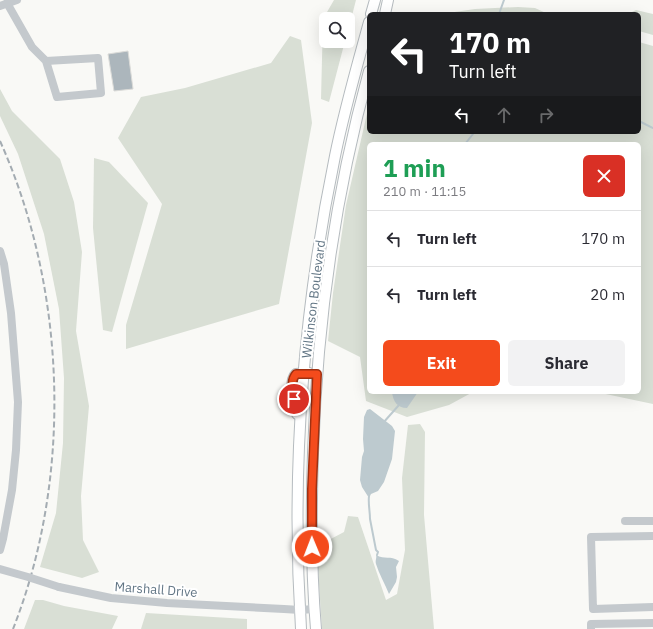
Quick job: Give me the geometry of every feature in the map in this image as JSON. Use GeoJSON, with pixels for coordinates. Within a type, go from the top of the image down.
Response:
{"type":"FeatureCollection","features":[{"type":"Feature","properties":{"kind":"main road"},"geometry":{"type":"LineString","coordinates":[[372,12],[375,2],[386,7]]}},
{"type":"Feature","properties":{"kind":"main road","name":"Wilkinson Boulevard"},"geometry":{"type":"LineString","coordinates":[[304,373],[317,253],[345,111],[367,29]]}},
{"type":"Feature","properties":{"kind":"main road","name":"Wilkinson Boulevard"},"geometry":{"type":"LineString","coordinates":[[316,629],[314,609],[312,496],[320,329],[340,197],[367,79]]}},
{"type":"Feature","properties":{"kind":"main road"},"geometry":{"type":"LineString","coordinates":[[301,629],[298,576],[300,429],[292,389],[292,380],[296,374],[317,374]]}},
{"type":"Feature","properties":{"kind":"street"},"geometry":{"type":"LineString","coordinates":[[17,0],[3,5],[32,47],[46,61],[58,97],[101,94],[98,58],[46,61]]}},
{"type":"Feature","properties":{"kind":"street"},"geometry":{"type":"LineString","coordinates":[[0,251],[4,264],[12,313],[18,402],[16,450],[12,490],[0,550]]}},
{"type":"Feature","properties":{"kind":"street"},"geometry":{"type":"LineString","coordinates":[[625,520],[653,521]]}},
{"type":"Feature","properties":{"kind":"street"},"geometry":{"type":"LineString","coordinates":[[653,536],[591,537],[593,609],[653,607]]}},
{"type":"Feature","properties":{"kind":"street","name":"Marshall Drive"},"geometry":{"type":"LineString","coordinates":[[0,569],[28,576],[59,587],[111,598],[300,610],[314,609]]}},
{"type":"Feature","properties":{"kind":"street"},"geometry":{"type":"LineString","coordinates":[[591,629],[591,624],[653,623]]}},
{"type":"Feature","properties":{"kind":"shaded area"},"geometry":{"type":"Polygon","coordinates":[[[334,0],[356,0],[353,12],[327,12],[334,0]]]}},
{"type":"Feature","properties":{"kind":"shaded area"},"geometry":{"type":"Polygon","coordinates":[[[518,7],[535,8],[544,12],[455,12],[475,9],[518,7]]]}},
{"type":"Feature","properties":{"kind":"shaded area"},"geometry":{"type":"Polygon","coordinates":[[[636,10],[653,14],[653,35],[641,32],[641,12],[632,12],[636,10]]]}},
{"type":"Feature","properties":{"kind":"shaded area"},"geometry":{"type":"Polygon","coordinates":[[[290,36],[301,40],[312,123],[279,304],[126,349],[126,325],[162,204],[118,138],[141,97],[185,88],[271,63],[290,36]]]}},
{"type":"Feature","properties":{"kind":"shaded area"},"geometry":{"type":"Polygon","coordinates":[[[641,43],[653,46],[653,404],[606,394],[641,394],[641,142],[367,142],[367,394],[469,394],[449,405],[407,417],[366,401],[360,357],[328,341],[333,293],[346,205],[367,114],[367,134],[641,134],[641,43]]]}},
{"type":"Feature","properties":{"kind":"shaded area"},"geometry":{"type":"Polygon","coordinates":[[[322,48],[343,48],[329,102],[321,99],[322,48]]]}},
{"type":"Feature","properties":{"kind":"shaded area"},"geometry":{"type":"Polygon","coordinates":[[[0,89],[12,111],[60,159],[74,202],[82,252],[76,331],[89,406],[81,496],[83,540],[99,572],[82,578],[40,567],[56,513],[63,443],[64,378],[59,309],[44,234],[18,154],[0,116],[0,89]]]}},
{"type":"Feature","properties":{"kind":"shaded area"},"geometry":{"type":"Polygon","coordinates":[[[94,158],[109,162],[148,203],[112,332],[103,330],[93,228],[94,158]]]}},
{"type":"Feature","properties":{"kind":"shaded area"},"geometry":{"type":"Polygon","coordinates":[[[392,394],[417,394],[407,408],[398,405],[393,398],[392,394]]]}},
{"type":"Feature","properties":{"kind":"shaded area"},"geometry":{"type":"Polygon","coordinates":[[[370,409],[392,426],[395,431],[392,459],[384,482],[378,491],[371,494],[369,498],[362,487],[360,480],[364,451],[364,417],[367,410],[370,409]]]}},
{"type":"Feature","properties":{"kind":"shaded area"},"geometry":{"type":"Polygon","coordinates":[[[420,424],[425,432],[424,515],[434,629],[322,629],[317,555],[325,542],[344,532],[348,516],[358,517],[386,600],[397,594],[405,550],[402,478],[408,425],[420,424]]]}},
{"type":"Feature","properties":{"kind":"shaded area"},"geometry":{"type":"Polygon","coordinates":[[[376,555],[393,558],[399,561],[396,567],[396,582],[389,594],[376,564],[376,555]]]}},
{"type":"Feature","properties":{"kind":"shaded area"},"geometry":{"type":"Polygon","coordinates":[[[35,600],[43,600],[64,606],[118,616],[112,629],[24,629],[35,600]]]}},
{"type":"Feature","properties":{"kind":"shaded area"},"geometry":{"type":"Polygon","coordinates":[[[146,613],[247,619],[247,629],[141,629],[146,613]]]}},
{"type":"Feature","properties":{"kind":"building"},"geometry":{"type":"Polygon","coordinates":[[[128,51],[133,89],[114,91],[108,54],[128,51]]]}},
{"type":"Feature","properties":{"kind":"waterway"},"geometry":{"type":"LineString","coordinates":[[500,12],[504,0]]}},
{"type":"Feature","properties":{"kind":"waterway"},"geometry":{"type":"LineString","coordinates":[[641,122],[653,128]]}},
{"type":"Feature","properties":{"kind":"waterway"},"geometry":{"type":"LineString","coordinates":[[467,142],[473,134]]}},
{"type":"Feature","properties":{"kind":"waterway"},"geometry":{"type":"LineString","coordinates":[[383,423],[399,405]]}},
{"type":"Feature","properties":{"kind":"waterway"},"geometry":{"type":"LineString","coordinates":[[369,496],[370,519],[376,550],[378,552],[377,555]]}},
{"type":"Feature","properties":{"kind":"railway"},"geometry":{"type":"LineString","coordinates":[[0,141],[22,199],[39,259],[49,321],[54,384],[53,447],[46,510],[32,571],[13,629]]}},
{"type":"Feature","properties":{"kind":"route"},"geometry":{"type":"LineString","coordinates":[[294,399],[292,380],[296,374],[317,374],[312,489],[312,547]]}}]}
